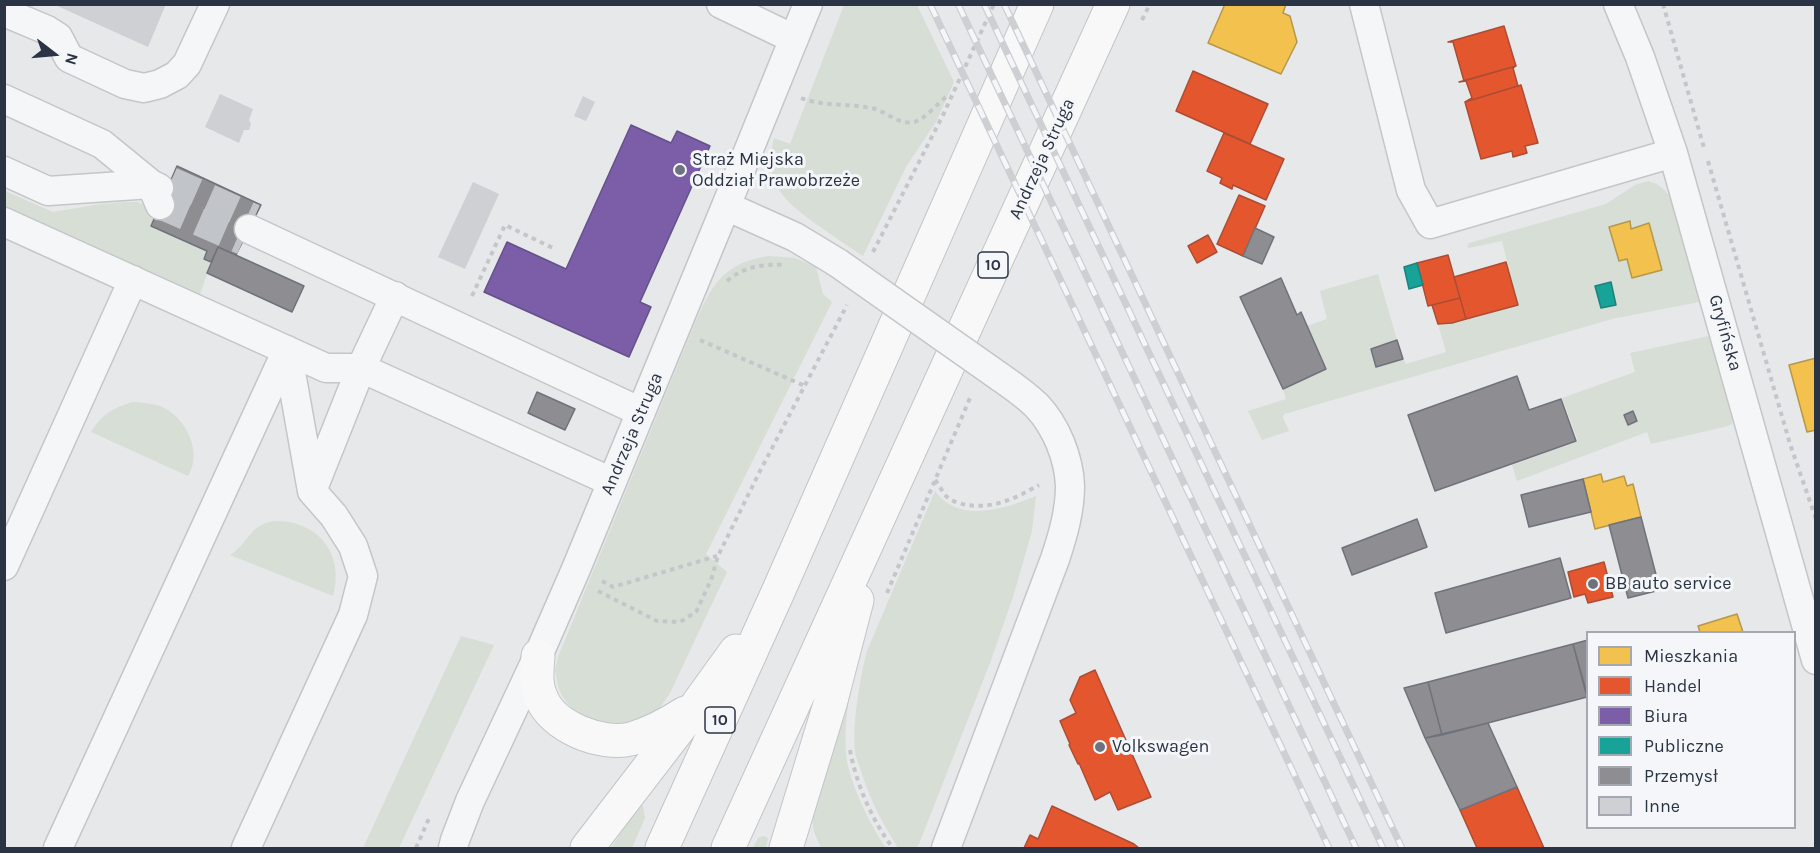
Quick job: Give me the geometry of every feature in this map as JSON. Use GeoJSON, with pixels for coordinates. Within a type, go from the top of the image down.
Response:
{"type":"FeatureCollection","features":[{"type":"Feature","properties":{"kind":"main road","name":"10"},"geometry":{"type":"LineString","coordinates":[[662,849],[1037,4]]}},
{"type":"Feature","properties":{"kind":"main road","name":"Andrzeja Struga"},"geometry":{"type":"LineString","coordinates":[[728,849],[1113,4]]}},
{"type":"Feature","properties":{"kind":"main road"},"geometry":{"type":"LineString","coordinates":[[786,849],[830,704],[876,526]]}},
{"type":"Feature","properties":{"kind":"main road"},"geometry":{"type":"LineString","coordinates":[[587,849],[778,592]]}},
{"type":"Feature","properties":{"kind":"main road"},"geometry":{"type":"LineString","coordinates":[[538,656],[536,681],[541,699],[550,712],[579,732],[598,739],[629,739],[662,728],[696,705]]}},
{"type":"Feature","properties":{"kind":"main road"},"geometry":{"type":"LineString","coordinates":[[803,790],[800,826],[803,849]]}},
{"type":"Feature","properties":{"kind":"street"},"geometry":{"type":"LineString","coordinates":[[4,12],[58,37],[69,58],[125,84],[144,88],[160,84],[177,75],[187,64],[215,4]]}},
{"type":"Feature","properties":{"kind":"street"},"geometry":{"type":"LineString","coordinates":[[721,4],[794,39]]}},
{"type":"Feature","properties":{"kind":"street","name":"Andrzeja Struga"},"geometry":{"type":"LineString","coordinates":[[453,849],[454,840],[470,801],[538,656],[612,482],[808,4]]}},
{"type":"Feature","properties":{"kind":"street"},"geometry":{"type":"LineString","coordinates":[[1364,4],[1411,190],[1430,225],[1673,153]]}},
{"type":"Feature","properties":{"kind":"street","name":"Gryfińska"},"geometry":{"type":"LineString","coordinates":[[1619,6],[1640,57],[1673,153],[1815,660]]}},
{"type":"Feature","properties":{"kind":"street"},"geometry":{"type":"LineString","coordinates":[[4,99],[102,144],[162,190],[48,191],[4,171]]}},
{"type":"Feature","properties":{"kind":"street"},"geometry":{"type":"LineString","coordinates":[[726,206],[789,234],[838,263],[1036,404],[1054,430],[1067,464],[1070,485],[1065,528],[946,849]]}},
{"type":"Feature","properties":{"kind":"street"},"geometry":{"type":"LineString","coordinates":[[4,222],[326,368],[361,368],[612,482]]}},
{"type":"Feature","properties":{"kind":"street"},"geometry":{"type":"LineString","coordinates":[[248,229],[641,412]]}},
{"type":"Feature","properties":{"kind":"street"},"geometry":{"type":"LineString","coordinates":[[4,566],[133,280]]}},
{"type":"Feature","properties":{"kind":"street"},"geometry":{"type":"LineString","coordinates":[[312,491],[361,368],[395,296]]}},
{"type":"Feature","properties":{"kind":"street"},"geometry":{"type":"LineString","coordinates":[[246,849],[353,615],[363,576],[353,546],[334,516],[312,491],[287,350]]}},
{"type":"Feature","properties":{"kind":"street"},"geometry":{"type":"LineString","coordinates":[[57,849],[287,350]]}},
{"type":"Feature","properties":{"kind":"path"},"geometry":{"type":"LineString","coordinates":[[869,260],[952,96],[994,4]]}},
{"type":"Feature","properties":{"kind":"path"},"geometry":{"type":"LineString","coordinates":[[1140,25],[1150,4]]}},
{"type":"Feature","properties":{"kind":"path"},"geometry":{"type":"LineString","coordinates":[[1663,4],[1787,433],[1815,519]]}},
{"type":"Feature","properties":{"kind":"path"},"geometry":{"type":"LineString","coordinates":[[774,87],[810,101],[862,106],[878,110],[902,122],[910,123],[917,122],[946,97],[952,96]]}},
{"type":"Feature","properties":{"kind":"path"},"geometry":{"type":"LineString","coordinates":[[472,296],[505,225],[555,249]]}},
{"type":"Feature","properties":{"kind":"path"},"geometry":{"type":"LineString","coordinates":[[724,283],[737,273],[753,266],[793,266]]}},
{"type":"Feature","properties":{"kind":"path"},"geometry":{"type":"LineString","coordinates":[[602,592],[657,621],[680,622],[696,612],[711,580],[718,556],[759,472],[848,302]]}},
{"type":"Feature","properties":{"kind":"path"},"geometry":{"type":"LineString","coordinates":[[694,337],[805,386]]}},
{"type":"Feature","properties":{"kind":"path"},"geometry":{"type":"LineString","coordinates":[[886,596],[972,394]]}},
{"type":"Feature","properties":{"kind":"path"},"geometry":{"type":"LineString","coordinates":[[1038,479],[1039,497]]}},
{"type":"Feature","properties":{"kind":"path"},"geometry":{"type":"LineString","coordinates":[[935,480],[947,498],[960,504],[974,506],[994,506],[1012,500],[1039,486]]}},
{"type":"Feature","properties":{"kind":"path"},"geometry":{"type":"LineString","coordinates":[[596,578],[613,587],[718,556]]}},
{"type":"Feature","properties":{"kind":"path"},"geometry":{"type":"LineString","coordinates":[[850,739],[850,751],[857,782],[885,839],[893,849]]}},
{"type":"Feature","properties":{"kind":"shaded area"},"geometry":{"type":"Polygon","coordinates":[[[844,5],[917,5],[954,82],[936,122],[906,167],[863,256],[794,207],[778,189],[771,167],[774,138],[790,144],[844,5]]]}},
{"type":"Feature","properties":{"kind":"shaded area"},"geometry":{"type":"Polygon","coordinates":[[[1648,181],[1662,187],[1671,199],[1701,300],[1699,302],[1612,319],[1284,414],[1283,418],[1289,431],[1262,440],[1248,411],[1286,399],[1283,389],[1325,369],[1307,326],[1327,319],[1320,291],[1378,274],[1397,340],[1371,349],[1377,367],[1403,359],[1406,364],[1446,352],[1438,324],[1452,323],[1518,305],[1502,241],[1469,248],[1467,247],[1469,243],[1606,204],[1635,185],[1648,181]]]}},
{"type":"Feature","properties":{"kind":"shaded area"},"geometry":{"type":"Polygon","coordinates":[[[5,191],[53,212],[126,202],[137,202],[158,211],[151,227],[207,251],[204,259],[211,262],[198,300],[5,212],[5,191]]]}},
{"type":"Feature","properties":{"kind":"shaded area"},"geometry":{"type":"Polygon","coordinates":[[[768,256],[795,258],[816,267],[823,294],[832,302],[706,554],[727,572],[670,693],[657,712],[627,725],[604,726],[573,711],[562,696],[555,670],[558,657],[703,306],[717,282],[726,273],[751,260],[768,256]]]}},
{"type":"Feature","properties":{"kind":"shaded area"},"geometry":{"type":"Polygon","coordinates":[[[1709,336],[1712,339],[1734,414],[1732,424],[1651,444],[1647,432],[1517,481],[1512,465],[1578,441],[1562,398],[1635,372],[1630,353],[1709,336]]]}},
{"type":"Feature","properties":{"kind":"shaded area"},"geometry":{"type":"Polygon","coordinates":[[[133,402],[162,407],[181,421],[191,439],[193,448],[194,458],[188,476],[91,432],[109,412],[133,402]]]}},
{"type":"Feature","properties":{"kind":"shaded area"},"geometry":{"type":"Polygon","coordinates":[[[935,491],[956,508],[969,511],[996,509],[1036,496],[1032,531],[1013,597],[990,663],[919,844],[916,848],[898,848],[873,803],[856,757],[854,741],[856,715],[867,651],[935,491]]]}},
{"type":"Feature","properties":{"kind":"shaded area"},"geometry":{"type":"Polygon","coordinates":[[[274,521],[303,526],[324,542],[335,566],[336,581],[333,596],[230,555],[259,526],[274,521]]]}},
{"type":"Feature","properties":{"kind":"shaded area"},"geometry":{"type":"Polygon","coordinates":[[[461,636],[494,645],[399,848],[363,848],[461,636]]]}},
{"type":"Feature","properties":{"kind":"shaded area"},"geometry":{"type":"Polygon","coordinates":[[[852,679],[846,725],[848,765],[861,803],[886,848],[821,848],[814,832],[812,817],[852,679]]]}},
{"type":"Feature","properties":{"kind":"shaded area"},"geometry":{"type":"Polygon","coordinates":[[[638,805],[643,806],[645,818],[632,848],[611,848],[638,805]]]}},
{"type":"Feature","properties":{"kind":"shaded area"},"geometry":{"type":"Polygon","coordinates":[[[763,836],[768,838],[766,848],[753,848],[758,838],[763,836]]]}},
{"type":"Feature","properties":{"kind":"building: Mieszkania"},"geometry":{"type":"Polygon","coordinates":[[[1225,4],[1286,4],[1283,13],[1290,16],[1297,42],[1281,74],[1208,43],[1225,4]]]}},
{"type":"Feature","properties":{"kind":"building: Mieszkania"},"geometry":{"type":"Polygon","coordinates":[[[1630,221],[1631,229],[1649,223],[1662,270],[1632,278],[1627,259],[1619,261],[1609,227],[1630,221]]]}},
{"type":"Feature","properties":{"kind":"building: Mieszkania"},"geometry":{"type":"Polygon","coordinates":[[[1816,358],[1816,430],[1807,432],[1789,365],[1816,358]]]}},
{"type":"Feature","properties":{"kind":"building: Mieszkania"},"geometry":{"type":"Polygon","coordinates":[[[1601,474],[1603,482],[1624,476],[1627,486],[1633,484],[1641,517],[1595,529],[1583,479],[1601,474]]]}},
{"type":"Feature","properties":{"kind":"building: Mieszkania"},"geometry":{"type":"Polygon","coordinates":[[[1737,614],[1743,631],[1700,631],[1698,626],[1737,614]]]}},
{"type":"Feature","properties":{"kind":"building: Handel"},"geometry":{"type":"Polygon","coordinates":[[[1504,26],[1516,66],[1464,81],[1453,42],[1448,42],[1504,26]]]}},
{"type":"Feature","properties":{"kind":"building: Handel"},"geometry":{"type":"Polygon","coordinates":[[[1516,66],[1513,68],[1518,86],[1465,102],[1472,98],[1466,81],[1459,82],[1516,66]]]}},
{"type":"Feature","properties":{"kind":"building: Handel"},"geometry":{"type":"Polygon","coordinates":[[[1193,71],[1268,104],[1250,144],[1176,111],[1193,71]]]}},
{"type":"Feature","properties":{"kind":"building: Handel"},"geometry":{"type":"Polygon","coordinates":[[[1521,85],[1538,143],[1525,146],[1527,153],[1513,157],[1512,151],[1481,159],[1465,102],[1521,85]]]}},
{"type":"Feature","properties":{"kind":"building: Handel"},"geometry":{"type":"Polygon","coordinates":[[[1224,133],[1284,159],[1266,200],[1233,185],[1232,189],[1220,183],[1222,178],[1207,171],[1224,133]]]}},
{"type":"Feature","properties":{"kind":"building: Handel"},"geometry":{"type":"Polygon","coordinates":[[[1239,195],[1265,206],[1243,256],[1217,244],[1239,195]]]}},
{"type":"Feature","properties":{"kind":"building: Handel"},"geometry":{"type":"Polygon","coordinates":[[[1208,235],[1217,252],[1197,263],[1188,246],[1208,235]]]}},
{"type":"Feature","properties":{"kind":"building: Handel"},"geometry":{"type":"Polygon","coordinates":[[[1448,255],[1460,298],[1428,306],[1417,263],[1448,255]]]}},
{"type":"Feature","properties":{"kind":"building: Handel"},"geometry":{"type":"Polygon","coordinates":[[[1506,262],[1518,305],[1466,319],[1454,277],[1506,262]]]}},
{"type":"Feature","properties":{"kind":"building: Handel"},"geometry":{"type":"Polygon","coordinates":[[[1460,298],[1466,319],[1438,324],[1432,305],[1460,298]]]}},
{"type":"Feature","properties":{"kind":"building: Handel"},"geometry":{"type":"Polygon","coordinates":[[[1604,562],[1613,597],[1588,603],[1585,594],[1574,597],[1568,572],[1604,562]]]}},
{"type":"Feature","properties":{"kind":"building: Handel"},"geometry":{"type":"Polygon","coordinates":[[[1095,670],[1151,797],[1118,810],[1110,792],[1095,800],[1060,721],[1076,713],[1070,700],[1080,677],[1095,670]]]}},
{"type":"Feature","properties":{"kind":"building: Handel"},"geometry":{"type":"Polygon","coordinates":[[[1517,787],[1544,848],[1477,848],[1460,810],[1517,787]]]}},
{"type":"Feature","properties":{"kind":"building: Handel"},"geometry":{"type":"Polygon","coordinates":[[[1052,806],[1139,848],[1024,848],[1030,835],[1038,839],[1052,806]]]}},
{"type":"Feature","properties":{"kind":"building: Biura"},"geometry":{"type":"Polygon","coordinates":[[[631,125],[671,143],[677,131],[710,146],[640,302],[651,307],[629,357],[484,292],[507,242],[566,269],[631,125]]]}},
{"type":"Feature","properties":{"kind":"building: Publiczne"},"geometry":{"type":"Polygon","coordinates":[[[1417,263],[1423,285],[1409,289],[1404,267],[1417,263]]]}},
{"type":"Feature","properties":{"kind":"building: Publiczne"},"geometry":{"type":"Polygon","coordinates":[[[1611,282],[1616,305],[1601,308],[1595,286],[1611,282]]]}},
{"type":"Feature","properties":{"kind":"building: Przemysł"},"geometry":{"type":"Polygon","coordinates":[[[177,166],[261,205],[236,255],[218,247],[211,262],[204,259],[207,251],[151,226],[177,166]]]}},
{"type":"Feature","properties":{"kind":"building: Przemysł"},"geometry":{"type":"Polygon","coordinates":[[[1255,228],[1274,237],[1262,264],[1243,256],[1255,228]]]}},
{"type":"Feature","properties":{"kind":"building: Przemysł"},"geometry":{"type":"Polygon","coordinates":[[[218,247],[304,286],[292,312],[207,273],[218,247]]]}},
{"type":"Feature","properties":{"kind":"building: Przemysł"},"geometry":{"type":"Polygon","coordinates":[[[1281,278],[1297,315],[1301,312],[1326,369],[1283,389],[1240,297],[1281,278]]]}},
{"type":"Feature","properties":{"kind":"building: Przemysł"},"geometry":{"type":"Polygon","coordinates":[[[1397,340],[1403,359],[1376,367],[1371,349],[1397,340]]]}},
{"type":"Feature","properties":{"kind":"building: Przemysł"},"geometry":{"type":"Polygon","coordinates":[[[1517,376],[1529,410],[1561,399],[1576,441],[1435,491],[1408,415],[1517,376]]]}},
{"type":"Feature","properties":{"kind":"building: Przemysł"},"geometry":{"type":"Polygon","coordinates":[[[537,392],[575,409],[565,430],[528,413],[537,392]]]}},
{"type":"Feature","properties":{"kind":"building: Przemysł"},"geometry":{"type":"Polygon","coordinates":[[[1633,411],[1637,421],[1628,425],[1624,415],[1633,411]]]}},
{"type":"Feature","properties":{"kind":"building: Przemysł"},"geometry":{"type":"Polygon","coordinates":[[[1583,479],[1591,512],[1529,527],[1521,495],[1583,479]]]}},
{"type":"Feature","properties":{"kind":"building: Przemysł"},"geometry":{"type":"Polygon","coordinates":[[[1641,517],[1660,590],[1628,598],[1609,525],[1641,517]]]}},
{"type":"Feature","properties":{"kind":"building: Przemysł"},"geometry":{"type":"Polygon","coordinates":[[[1417,519],[1427,547],[1352,575],[1342,548],[1417,519]]]}},
{"type":"Feature","properties":{"kind":"building: Przemysł"},"geometry":{"type":"Polygon","coordinates":[[[1560,558],[1571,598],[1446,633],[1435,593],[1560,558]]]}},
{"type":"Feature","properties":{"kind":"building: Przemysł"},"geometry":{"type":"Polygon","coordinates":[[[1586,641],[1586,691],[1573,644],[1586,641]]]}},
{"type":"Feature","properties":{"kind":"building: Przemysł"},"geometry":{"type":"Polygon","coordinates":[[[1573,644],[1586,697],[1442,735],[1428,682],[1573,644]]]}},
{"type":"Feature","properties":{"kind":"building: Przemysł"},"geometry":{"type":"Polygon","coordinates":[[[1428,682],[1442,735],[1425,738],[1404,688],[1428,682]]]}},
{"type":"Feature","properties":{"kind":"building: Przemysł"},"geometry":{"type":"Polygon","coordinates":[[[1488,723],[1517,787],[1460,810],[1425,738],[1488,723]]]}},
{"type":"Feature","properties":{"kind":"building: Inne"},"geometry":{"type":"Polygon","coordinates":[[[53,4],[166,4],[148,47],[53,4]]]}},
{"type":"Feature","properties":{"kind":"building: Inne"},"geometry":{"type":"Polygon","coordinates":[[[220,94],[253,109],[249,120],[251,124],[249,130],[244,130],[239,143],[205,127],[220,94]]]}},
{"type":"Feature","properties":{"kind":"building: Inne"},"geometry":{"type":"Polygon","coordinates":[[[583,96],[595,102],[586,121],[574,116],[583,96]]]}},
{"type":"Feature","properties":{"kind":"building: Inne"},"geometry":{"type":"Polygon","coordinates":[[[473,182],[499,194],[465,269],[438,257],[473,182]]]}},
{"type":"Feature","properties":{"kind":"tunnel"},"geometry":{"type":"LineString","coordinates":[[171,181],[254,218]]}},
{"type":"Feature","properties":{"kind":"tunnel"},"geometry":{"type":"LineString","coordinates":[[160,205],[243,241]]}},
{"type":"Feature","properties":{"kind":"railway"},"geometry":{"type":"LineString","coordinates":[[930,4],[1329,848]]}},
{"type":"Feature","properties":{"kind":"railway"},"geometry":{"type":"LineString","coordinates":[[958,4],[1356,848]]}},
{"type":"Feature","properties":{"kind":"railway"},"geometry":{"type":"LineString","coordinates":[[984,4],[1383,848]]}},
{"type":"Feature","properties":{"kind":"railway"},"geometry":{"type":"LineString","coordinates":[[1004,4],[1402,848]]}},
{"type":"Feature","properties":{"kind":"place","name":"Straż Miejska Oddział Prawobrzeże"},"geometry":{"type":"Point","coordinates":[680,170]}},
{"type":"Feature","properties":{"kind":"place","name":"BB auto service"},"geometry":{"type":"Point","coordinates":[1593,584]}},
{"type":"Feature","properties":{"kind":"place","name":"Volkswagen"},"geometry":{"type":"Point","coordinates":[1100,747]}}]}
